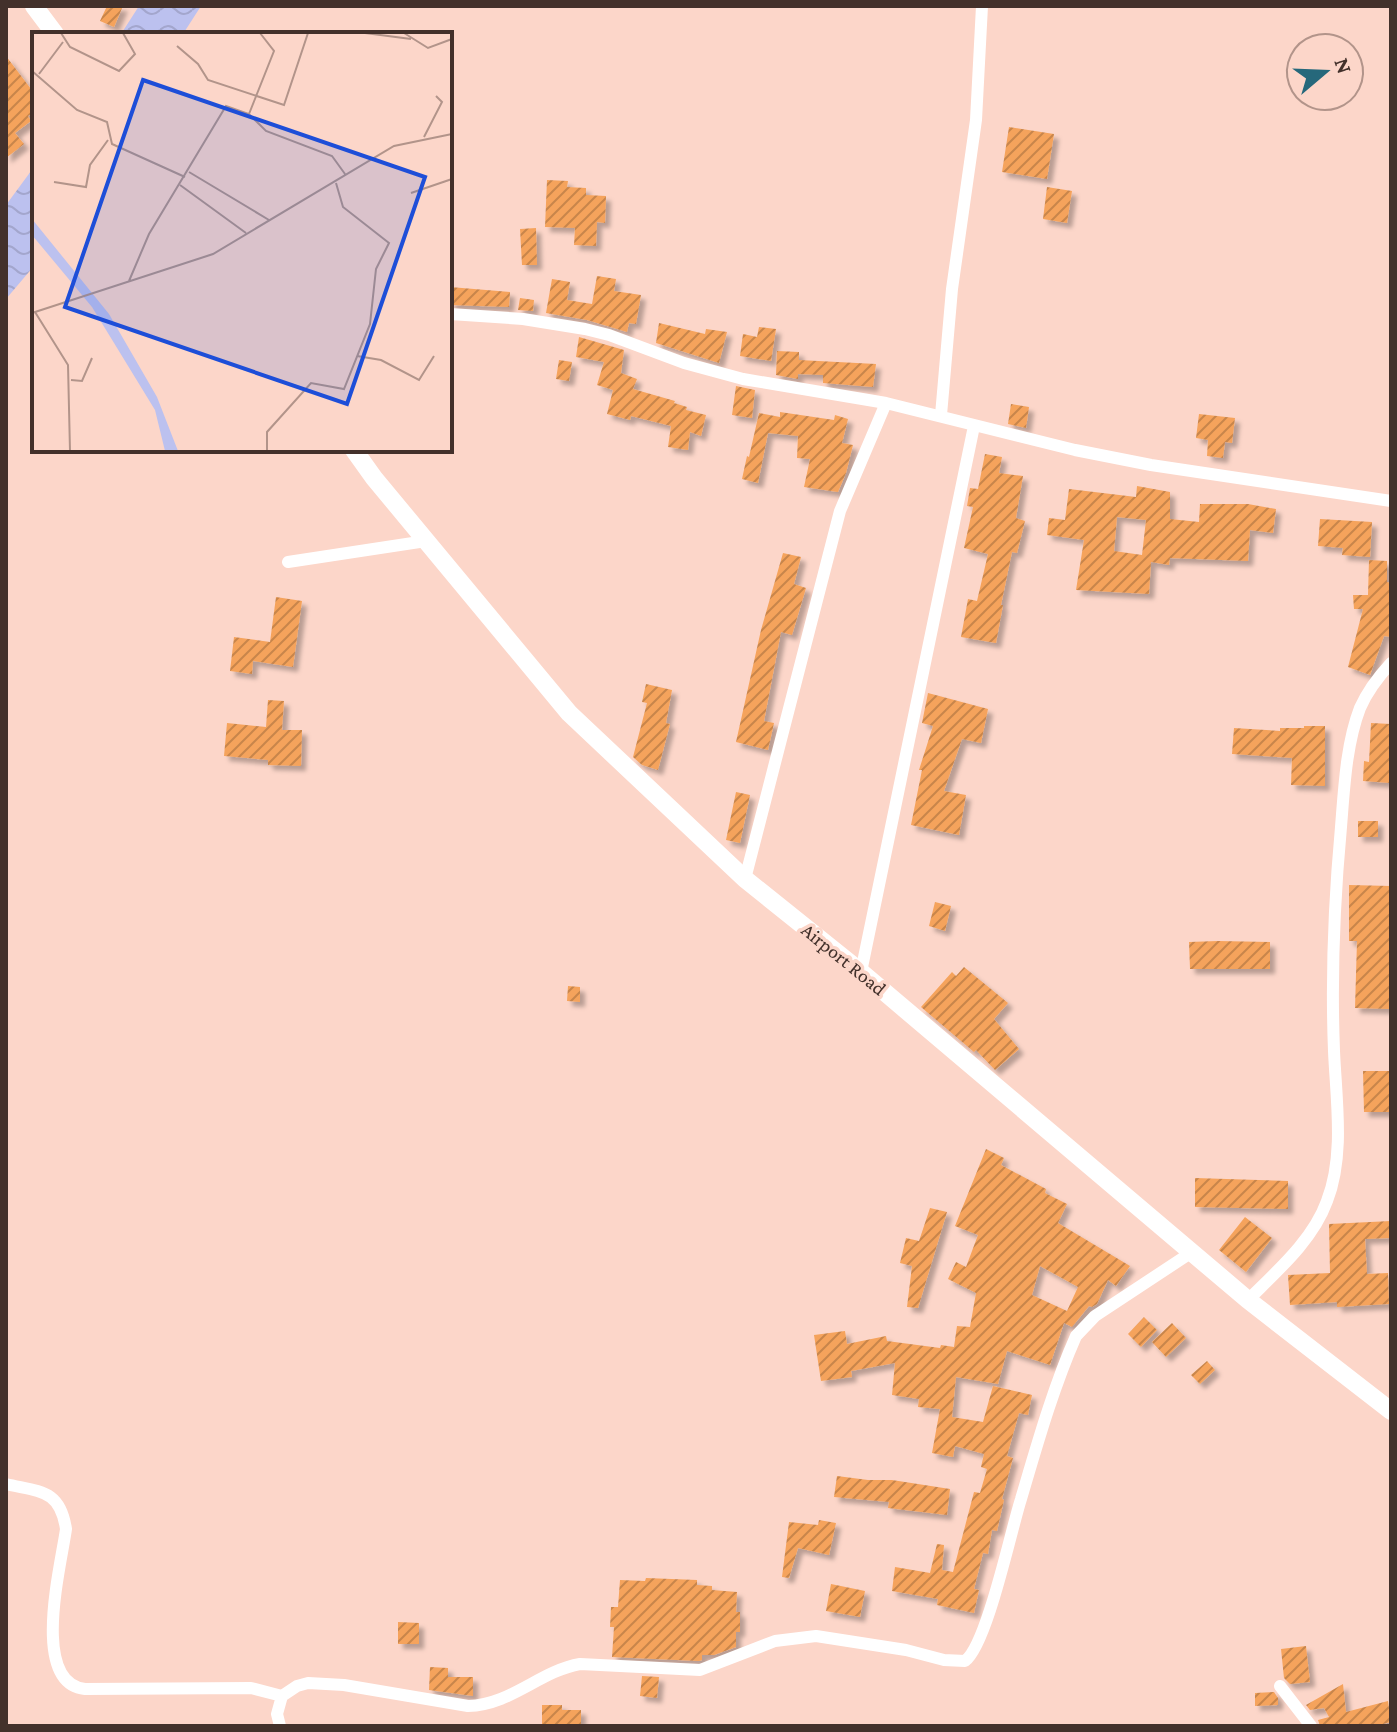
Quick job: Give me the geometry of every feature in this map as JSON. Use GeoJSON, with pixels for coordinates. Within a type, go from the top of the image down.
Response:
{"type":"FeatureCollection","features":[{"type":"Feature","properties":{"kind":"main road"},"geometry":{"type":"LineString","coordinates":[[34,6],[54,32]]}},
{"type":"Feature","properties":{"kind":"main road","name":"Airport Road"},"geometry":{"type":"LineString","coordinates":[[356,452],[569,713],[745,879],[861,972],[1248,1300],[1391,1411]]}},
{"type":"Feature","properties":{"kind":"street"},"geometry":{"type":"LineString","coordinates":[[941,415],[952,289],[976,120],[982,6]]}},
{"type":"Feature","properties":{"kind":"street"},"geometry":{"type":"LineString","coordinates":[[452,314],[558,324],[609,335],[684,363],[743,379],[886,403],[1075,450],[1151,465],[1391,501]]}},
{"type":"Feature","properties":{"kind":"street"},"geometry":{"type":"LineString","coordinates":[[745,879],[840,511],[886,403]]}},
{"type":"Feature","properties":{"kind":"street"},"geometry":{"type":"LineString","coordinates":[[861,972],[974,426]]}},
{"type":"Feature","properties":{"kind":"street"},"geometry":{"type":"LineString","coordinates":[[288,562],[426,541]]}},
{"type":"Feature","properties":{"kind":"street"},"geometry":{"type":"LineString","coordinates":[[1248,1300],[1285,1262],[1322,1215],[1333,1179],[1337,1137],[1331,949],[1345,775],[1360,709],[1391,663]]}},
{"type":"Feature","properties":{"kind":"street"},"geometry":{"type":"LineString","coordinates":[[280,1726],[277,1714],[282,1696],[308,1683],[344,1685],[483,1706],[524,1690],[570,1666],[700,1670],[775,1641],[805,1636],[866,1643],[944,1660],[965,1661],[973,1653],[985,1625],[1021,1499],[1076,1336],[1095,1316],[1192,1252]]}},
{"type":"Feature","properties":{"kind":"street"},"geometry":{"type":"LineString","coordinates":[[6,1484],[49,1494],[55,1498],[64,1517],[66,1529],[53,1637],[54,1658],[65,1682],[74,1688],[85,1689],[251,1688],[282,1696]]}},
{"type":"Feature","properties":{"kind":"street"},"geometry":{"type":"LineString","coordinates":[[1280,1686],[1311,1726]]}},
{"type":"Feature","properties":{"kind":"water"},"geometry":{"type":"Polygon","coordinates":[[[139,6],[201,6],[184,32],[122,32],[139,6]]]}},
{"type":"Feature","properties":{"kind":"water"},"geometry":{"type":"Polygon","coordinates":[[[32,170],[32,268],[6,299],[6,205],[32,170]]]}},
{"type":"Feature","properties":{"kind":"building"},"geometry":{"type":"Polygon","coordinates":[[[107,6],[123,6],[114,27],[100,21],[107,6]]]}},
{"type":"Feature","properties":{"kind":"building"},"geometry":{"type":"Polygon","coordinates":[[[6,56],[32,90],[32,113],[28,116],[31,121],[15,133],[24,144],[6,158],[6,56]]]}},
{"type":"Feature","properties":{"kind":"building"},"geometry":{"type":"Polygon","coordinates":[[[1009,127],[1054,134],[1047,179],[1002,172],[1009,127]]]}},
{"type":"Feature","properties":{"kind":"building"},"geometry":{"type":"Polygon","coordinates":[[[547,180],[568,181],[567,187],[586,188],[586,195],[606,196],[605,223],[597,222],[596,246],[574,245],[575,228],[545,227],[547,180]]]}},
{"type":"Feature","properties":{"kind":"building"},"geometry":{"type":"Polygon","coordinates":[[[1047,187],[1072,191],[1067,223],[1043,219],[1047,187]]]}},
{"type":"Feature","properties":{"kind":"building"},"geometry":{"type":"Polygon","coordinates":[[[536,228],[537,265],[522,265],[520,229],[536,228]]]}},
{"type":"Feature","properties":{"kind":"building"},"geometry":{"type":"Polygon","coordinates":[[[597,276],[616,279],[614,291],[641,295],[636,324],[629,323],[627,332],[587,320],[546,313],[552,279],[570,282],[567,300],[592,304],[597,276]]]}},
{"type":"Feature","properties":{"kind":"building"},"geometry":{"type":"Polygon","coordinates":[[[452,287],[510,292],[509,307],[452,305],[452,287]]]}},
{"type":"Feature","properties":{"kind":"building"},"geometry":{"type":"Polygon","coordinates":[[[520,298],[534,300],[533,311],[518,310],[520,298]]]}},
{"type":"Feature","properties":{"kind":"building"},"geometry":{"type":"Polygon","coordinates":[[[659,323],[705,334],[706,329],[727,332],[719,363],[656,343],[659,323]]]}},
{"type":"Feature","properties":{"kind":"building"},"geometry":{"type":"Polygon","coordinates":[[[759,327],[776,329],[771,361],[740,356],[743,334],[757,337],[759,327]]]}},
{"type":"Feature","properties":{"kind":"building"},"geometry":{"type":"Polygon","coordinates":[[[579,337],[624,350],[621,373],[637,379],[633,389],[675,401],[687,407],[686,410],[706,415],[701,436],[690,432],[688,450],[668,447],[671,426],[631,416],[630,420],[607,414],[613,390],[597,385],[604,362],[576,357],[579,337]]]}},
{"type":"Feature","properties":{"kind":"building"},"geometry":{"type":"Polygon","coordinates":[[[777,351],[799,352],[799,360],[876,364],[873,387],[823,383],[823,375],[798,374],[798,379],[776,375],[777,351]]]}},
{"type":"Feature","properties":{"kind":"building"},"geometry":{"type":"Polygon","coordinates":[[[559,360],[572,362],[569,381],[556,379],[559,360]]]}},
{"type":"Feature","properties":{"kind":"building"},"geometry":{"type":"Polygon","coordinates":[[[736,386],[755,390],[752,418],[732,415],[736,386]]]}},
{"type":"Feature","properties":{"kind":"building"},"geometry":{"type":"Polygon","coordinates":[[[1011,404],[1029,407],[1026,428],[1008,424],[1011,404]]]}},
{"type":"Feature","properties":{"kind":"building"},"geometry":{"type":"Polygon","coordinates":[[[780,412],[834,420],[835,415],[848,419],[842,443],[853,445],[838,492],[804,487],[810,459],[797,458],[798,436],[768,433],[758,483],[742,479],[759,413],[780,417],[780,412]]]}},
{"type":"Feature","properties":{"kind":"building"},"geometry":{"type":"Polygon","coordinates":[[[1199,414],[1235,418],[1232,443],[1225,442],[1223,458],[1207,456],[1208,440],[1196,438],[1199,414]]]}},
{"type":"Feature","properties":{"kind":"building"},"geometry":{"type":"Polygon","coordinates":[[[985,454],[1002,457],[999,473],[1023,476],[1016,518],[1025,521],[1017,553],[1012,552],[996,643],[961,637],[968,599],[977,601],[988,554],[964,548],[973,507],[967,506],[970,488],[978,489],[985,454]]]}},
{"type":"Feature","properties":{"kind":"building"},"geometry":{"type":"Polygon","coordinates":[[[1137,486],[1170,492],[1170,519],[1199,522],[1200,504],[1248,504],[1276,509],[1273,533],[1250,530],[1248,561],[1170,558],[1169,565],[1151,562],[1149,594],[1076,590],[1084,540],[1047,535],[1049,518],[1065,520],[1069,489],[1136,497],[1137,486]],[[1117,517],[1114,551],[1142,555],[1146,520],[1117,517]]]}},
{"type":"Feature","properties":{"kind":"building"},"geometry":{"type":"Polygon","coordinates":[[[1320,519],[1372,522],[1370,557],[1342,555],[1343,548],[1318,546],[1320,519]]]}},
{"type":"Feature","properties":{"kind":"building"},"geometry":{"type":"Polygon","coordinates":[[[783,553],[801,557],[794,584],[806,588],[792,635],[781,632],[764,721],[774,723],[768,750],[736,742],[761,630],[783,553]]]}},
{"type":"Feature","properties":{"kind":"building"},"geometry":{"type":"Polygon","coordinates":[[[1369,560],[1387,561],[1387,582],[1391,583],[1391,637],[1384,636],[1370,675],[1348,667],[1363,609],[1354,609],[1353,595],[1368,595],[1369,560]]]}},
{"type":"Feature","properties":{"kind":"building"},"geometry":{"type":"Polygon","coordinates":[[[276,597],[302,601],[293,667],[253,661],[252,674],[230,671],[234,637],[270,642],[276,597]]]}},
{"type":"Feature","properties":{"kind":"building"},"geometry":{"type":"Polygon","coordinates":[[[646,684],[672,690],[666,723],[670,724],[658,770],[642,765],[633,757],[647,703],[642,702],[646,684]]]}},
{"type":"Feature","properties":{"kind":"building"},"geometry":{"type":"Polygon","coordinates":[[[928,693],[988,709],[981,743],[962,739],[944,791],[966,795],[959,835],[911,825],[922,770],[919,770],[933,726],[922,723],[928,693]]]}},
{"type":"Feature","properties":{"kind":"building"},"geometry":{"type":"Polygon","coordinates":[[[268,700],[284,701],[282,730],[302,730],[301,766],[268,765],[268,760],[224,756],[227,723],[266,727],[268,700]]]}},
{"type":"Feature","properties":{"kind":"building"},"geometry":{"type":"Polygon","coordinates":[[[1371,723],[1391,724],[1390,783],[1363,781],[1364,761],[1369,762],[1371,723]]]}},
{"type":"Feature","properties":{"kind":"building"},"geometry":{"type":"Polygon","coordinates":[[[1325,726],[1325,786],[1291,785],[1292,758],[1232,754],[1234,728],[1280,731],[1280,728],[1325,726]]]}},
{"type":"Feature","properties":{"kind":"building"},"geometry":{"type":"Polygon","coordinates":[[[736,792],[750,795],[740,843],[726,840],[736,792]]]}},
{"type":"Feature","properties":{"kind":"building"},"geometry":{"type":"Polygon","coordinates":[[[1358,821],[1378,821],[1378,837],[1358,837],[1358,821]]]}},
{"type":"Feature","properties":{"kind":"building"},"geometry":{"type":"Polygon","coordinates":[[[1349,885],[1391,886],[1390,1009],[1355,1008],[1357,941],[1349,941],[1349,885]]]}},
{"type":"Feature","properties":{"kind":"building"},"geometry":{"type":"Polygon","coordinates":[[[935,902],[951,906],[945,931],[929,926],[935,902]]]}},
{"type":"Feature","properties":{"kind":"building"},"geometry":{"type":"Polygon","coordinates":[[[1189,942],[1270,942],[1270,969],[1190,969],[1189,942]]]}},
{"type":"Feature","properties":{"kind":"building"},"geometry":{"type":"Polygon","coordinates":[[[964,967],[1008,1003],[994,1019],[1019,1049],[995,1070],[976,1050],[974,1052],[921,1007],[952,972],[956,976],[964,967]]]}},
{"type":"Feature","properties":{"kind":"building"},"geometry":{"type":"Polygon","coordinates":[[[568,986],[580,987],[580,1002],[567,1001],[568,986]]]}},
{"type":"Feature","properties":{"kind":"building"},"geometry":{"type":"Polygon","coordinates":[[[1363,1071],[1391,1071],[1391,1112],[1364,1112],[1363,1071]]]}},
{"type":"Feature","properties":{"kind":"building"},"geometry":{"type":"Polygon","coordinates":[[[986,1149],[1004,1158],[1001,1165],[1067,1204],[1058,1223],[1130,1266],[1116,1286],[1108,1280],[1097,1304],[1089,1306],[1072,1327],[1064,1323],[1050,1365],[1007,1351],[998,1384],[956,1377],[952,1417],[983,1422],[993,1386],[1032,1395],[1028,1415],[1019,1413],[1007,1456],[1013,1458],[997,1531],[992,1530],[988,1554],[983,1553],[974,1589],[979,1590],[974,1613],[937,1605],[938,1599],[892,1591],[895,1567],[930,1573],[937,1544],[944,1545],[942,1570],[953,1572],[974,1492],[980,1493],[987,1469],[981,1467],[984,1454],[955,1446],[953,1457],[932,1453],[940,1409],[918,1407],[919,1399],[892,1395],[895,1363],[851,1371],[852,1377],[821,1381],[814,1335],[845,1331],[847,1344],[886,1336],[887,1341],[954,1347],[957,1326],[970,1327],[976,1293],[948,1279],[956,1262],[966,1267],[978,1235],[955,1226],[986,1149]],[[1040,1266],[1032,1295],[1067,1311],[1078,1287],[1040,1266]]]}},
{"type":"Feature","properties":{"kind":"building"},"geometry":{"type":"Polygon","coordinates":[[[1195,1178],[1288,1181],[1288,1209],[1195,1207],[1195,1178]]]}},
{"type":"Feature","properties":{"kind":"building"},"geometry":{"type":"Polygon","coordinates":[[[930,1208],[947,1212],[918,1308],[907,1307],[912,1266],[900,1263],[906,1238],[919,1241],[930,1208]]]}},
{"type":"Feature","properties":{"kind":"building"},"geometry":{"type":"Polygon","coordinates":[[[1245,1217],[1272,1238],[1246,1272],[1219,1250],[1245,1217]]]}},
{"type":"Feature","properties":{"kind":"building"},"geometry":{"type":"Polygon","coordinates":[[[1391,1221],[1391,1238],[1365,1239],[1367,1274],[1388,1273],[1389,1304],[1337,1307],[1337,1302],[1290,1305],[1288,1275],[1330,1273],[1329,1224],[1391,1221]]]}},
{"type":"Feature","properties":{"kind":"building"},"geometry":{"type":"Polygon","coordinates":[[[1144,1317],[1157,1330],[1141,1347],[1128,1334],[1144,1317]]]}},
{"type":"Feature","properties":{"kind":"building"},"geometry":{"type":"Polygon","coordinates":[[[1172,1323],[1186,1338],[1166,1357],[1152,1342],[1172,1323]]]}},
{"type":"Feature","properties":{"kind":"building"},"geometry":{"type":"Polygon","coordinates":[[[1207,1361],[1215,1370],[1200,1384],[1191,1375],[1207,1361]]]}},
{"type":"Feature","properties":{"kind":"building"},"geometry":{"type":"Polygon","coordinates":[[[837,1476],[950,1489],[947,1515],[888,1508],[889,1502],[834,1497],[837,1476]]]}},
{"type":"Feature","properties":{"kind":"building"},"geometry":{"type":"Polygon","coordinates":[[[819,1520],[836,1523],[829,1555],[798,1548],[789,1578],[782,1577],[789,1522],[818,1525],[819,1520]]]}},
{"type":"Feature","properties":{"kind":"building"},"geometry":{"type":"Polygon","coordinates":[[[646,1578],[697,1580],[697,1585],[712,1586],[712,1590],[737,1592],[736,1612],[740,1612],[740,1632],[736,1632],[736,1647],[714,1655],[702,1655],[699,1661],[612,1657],[614,1627],[610,1627],[611,1607],[618,1607],[620,1580],[645,1581],[646,1578]]]}},
{"type":"Feature","properties":{"kind":"building"},"geometry":{"type":"Polygon","coordinates":[[[831,1584],[865,1591],[860,1617],[826,1611],[831,1584]]]}},
{"type":"Feature","properties":{"kind":"building"},"geometry":{"type":"Polygon","coordinates":[[[398,1622],[419,1623],[419,1644],[398,1644],[398,1622]]]}},
{"type":"Feature","properties":{"kind":"building"},"geometry":{"type":"Polygon","coordinates":[[[1306,1646],[1310,1682],[1290,1684],[1284,1678],[1281,1649],[1306,1646]]]}},
{"type":"Feature","properties":{"kind":"building"},"geometry":{"type":"Polygon","coordinates":[[[430,1667],[448,1668],[448,1677],[473,1677],[473,1696],[429,1690],[430,1667]]]}},
{"type":"Feature","properties":{"kind":"building"},"geometry":{"type":"Polygon","coordinates":[[[642,1676],[659,1677],[657,1698],[640,1696],[642,1676]]]}},
{"type":"Feature","properties":{"kind":"building"},"geometry":{"type":"Polygon","coordinates":[[[1343,1684],[1346,1712],[1388,1701],[1391,1722],[1375,1726],[1320,1726],[1318,1720],[1329,1717],[1324,1708],[1310,1710],[1306,1705],[1343,1684]]]}},
{"type":"Feature","properties":{"kind":"building"},"geometry":{"type":"Polygon","coordinates":[[[1274,1692],[1278,1705],[1255,1706],[1255,1693],[1274,1692]]]}},
{"type":"Feature","properties":{"kind":"building"},"geometry":{"type":"Polygon","coordinates":[[[542,1705],[562,1705],[562,1710],[581,1710],[581,1726],[542,1726],[542,1705]]]}}]}
